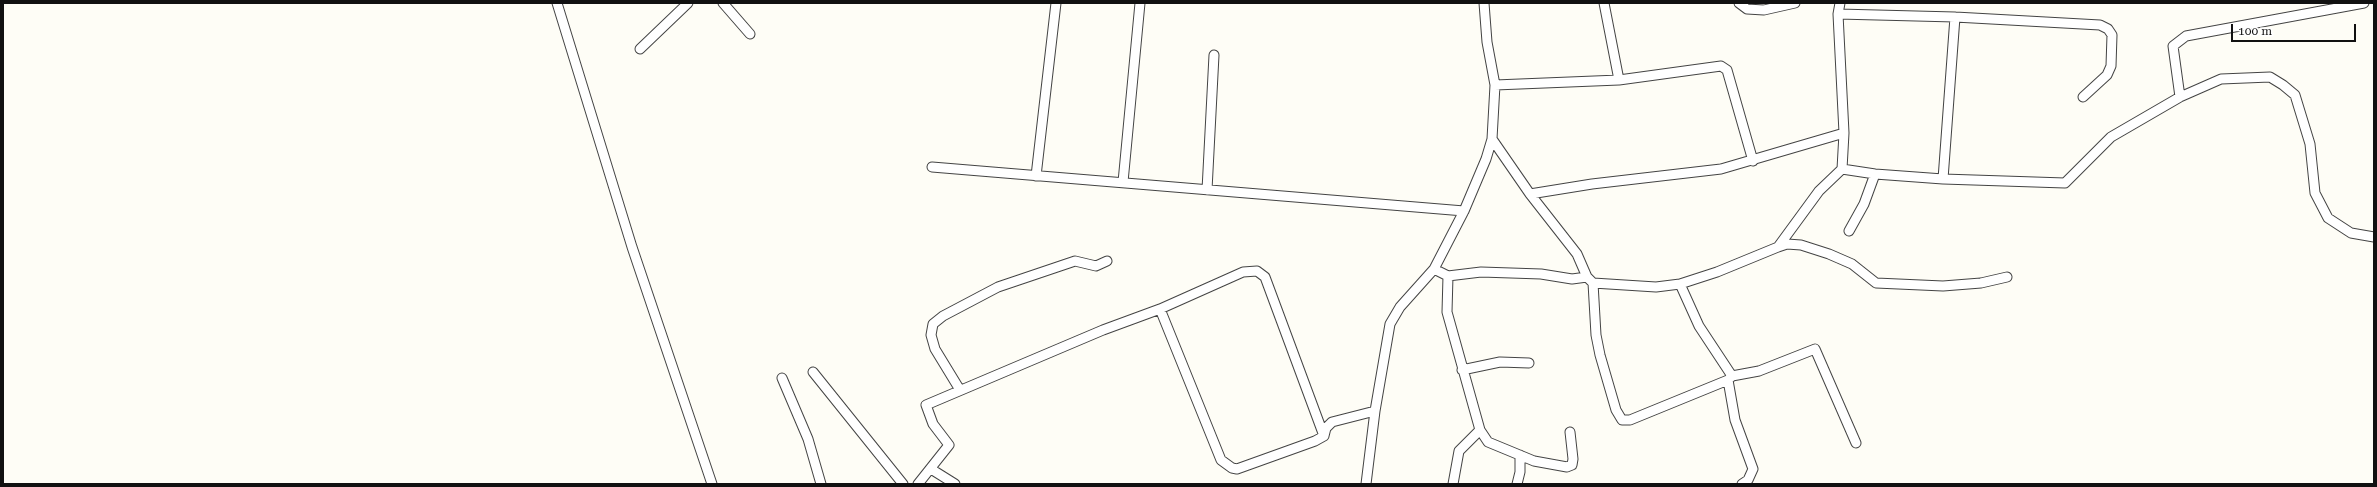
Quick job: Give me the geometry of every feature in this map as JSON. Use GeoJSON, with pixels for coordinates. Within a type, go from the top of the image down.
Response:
{"type":"FeatureCollection","features":[{"type":"Feature","properties":{"kind":"street"},"geometry":{"type":"LineString","coordinates":[[556,3],[632,247],[712,484]]}},
{"type":"Feature","properties":{"kind":"street"},"geometry":{"type":"LineString","coordinates":[[640,49],[688,3]]}},
{"type":"Feature","properties":{"kind":"street"},"geometry":{"type":"LineString","coordinates":[[723,3],[750,34]]}},
{"type":"Feature","properties":{"kind":"street"},"geometry":{"type":"LineString","coordinates":[[1036,176],[1056,3]]}},
{"type":"Feature","properties":{"kind":"street"},"geometry":{"type":"LineString","coordinates":[[1123,182],[1140,3]]}},
{"type":"Feature","properties":{"kind":"street"},"geometry":{"type":"LineString","coordinates":[[1366,484],[1375,411],[1390,324],[1400,307],[1434,269],[1464,211],[1486,160],[1492,139],[1495,85],[1487,42],[1484,3]]}},
{"type":"Feature","properties":{"kind":"street"},"geometry":{"type":"LineString","coordinates":[[1604,3],[1619,80]]}},
{"type":"Feature","properties":{"kind":"street"},"geometry":{"type":"LineString","coordinates":[[1738,3],[1747,9],[1764,10],[1796,3]]}},
{"type":"Feature","properties":{"kind":"street"},"geometry":{"type":"LineString","coordinates":[[1778,247],[1819,191],[1842,169],[1844,133],[1838,14],[1840,3]]}},
{"type":"Feature","properties":{"kind":"street"},"geometry":{"type":"LineString","coordinates":[[2180,97],[2173,46],[2186,36],[2364,3]]}},
{"type":"Feature","properties":{"kind":"street"},"geometry":{"type":"LineString","coordinates":[[1838,14],[1955,17],[2100,25],[2108,30],[2112,36],[2113,44],[2107,75],[2083,97]]}},
{"type":"Feature","properties":{"kind":"street"},"geometry":{"type":"LineString","coordinates":[[1943,179],[1955,17]]}},
{"type":"Feature","properties":{"kind":"street"},"geometry":{"type":"LineString","coordinates":[[1207,190],[1214,55]]}},
{"type":"Feature","properties":{"kind":"street"},"geometry":{"type":"LineString","coordinates":[[1495,85],[1619,80],[1721,66],[1727,70],[1753,161]]}},
{"type":"Feature","properties":{"kind":"street"},"geometry":{"type":"LineString","coordinates":[[1842,169],[1875,174],[1943,179],[2065,183],[2111,137],[2180,97],[2221,79],[2270,77],[2295,95],[2310,144],[2315,193],[2328,218],[2351,233],[2374,237]]}},
{"type":"Feature","properties":{"kind":"street"},"geometry":{"type":"LineString","coordinates":[[1530,194],[1592,184],[1721,169],[1753,161],[1844,133]]}},
{"type":"Feature","properties":{"kind":"street"},"geometry":{"type":"LineString","coordinates":[[1492,139],[1530,194],[1577,254],[1590,280],[1596,335],[1600,355],[1616,410],[1622,420],[1630,420],[1730,378],[1759,371],[1814,348],[1856,444]]}},
{"type":"Feature","properties":{"kind":"street"},"geometry":{"type":"LineString","coordinates":[[932,167],[1464,211]]}},
{"type":"Feature","properties":{"kind":"street"},"geometry":{"type":"LineString","coordinates":[[1848,231],[1864,204],[1875,174]]}},
{"type":"Feature","properties":{"kind":"street"},"geometry":{"type":"LineString","coordinates":[[1434,269],[1448,276],[1482,272],[1541,274],[1572,279],[1656,288],[1680,284],[1723,270],[1787,244],[1801,246],[1829,254],[1852,264],[1876,283],[1943,286],[1981,283],[2007,277]]}},
{"type":"Feature","properties":{"kind":"street"},"geometry":{"type":"LineString","coordinates":[[960,390],[935,349],[931,335],[933,324],[998,287],[1075,261],[1096,266],[1107,262]]}},
{"type":"Feature","properties":{"kind":"street"},"geometry":{"type":"LineString","coordinates":[[918,484],[949,445],[933,424],[926,405],[1103,330],[1160,309],[1243,272],[1256,271],[1265,277],[1324,436]]}},
{"type":"Feature","properties":{"kind":"street"},"geometry":{"type":"LineString","coordinates":[[1448,276],[1447,312],[1480,430],[1488,442],[1534,461],[1567,466],[1572,465],[1573,459],[1570,432]]}},
{"type":"Feature","properties":{"kind":"street"},"geometry":{"type":"LineString","coordinates":[[1680,284],[1699,326],[1730,378],[1735,420],[1753,469],[1748,480],[1742,484]]}},
{"type":"Feature","properties":{"kind":"street"},"geometry":{"type":"LineString","coordinates":[[1160,309],[1221,460],[1226,465],[1237,469],[1324,436]]}},
{"type":"Feature","properties":{"kind":"street"},"geometry":{"type":"LineString","coordinates":[[1462,370],[1500,362],[1529,363]]}},
{"type":"Feature","properties":{"kind":"street"},"geometry":{"type":"LineString","coordinates":[[813,372],[903,484]]}},
{"type":"Feature","properties":{"kind":"street"},"geometry":{"type":"LineString","coordinates":[[782,378],[808,439],[821,484]]}},
{"type":"Feature","properties":{"kind":"street"},"geometry":{"type":"LineString","coordinates":[[1324,436],[1326,428],[1332,422],[1375,411]]}},
{"type":"Feature","properties":{"kind":"street"},"geometry":{"type":"LineString","coordinates":[[1453,484],[1459,451],[1480,430]]}},
{"type":"Feature","properties":{"kind":"street"},"geometry":{"type":"LineString","coordinates":[[1516,484],[1520,472],[1520,455]]}},
{"type":"Feature","properties":{"kind":"street"},"geometry":{"type":"LineString","coordinates":[[931,469],[955,484]]}}]}
